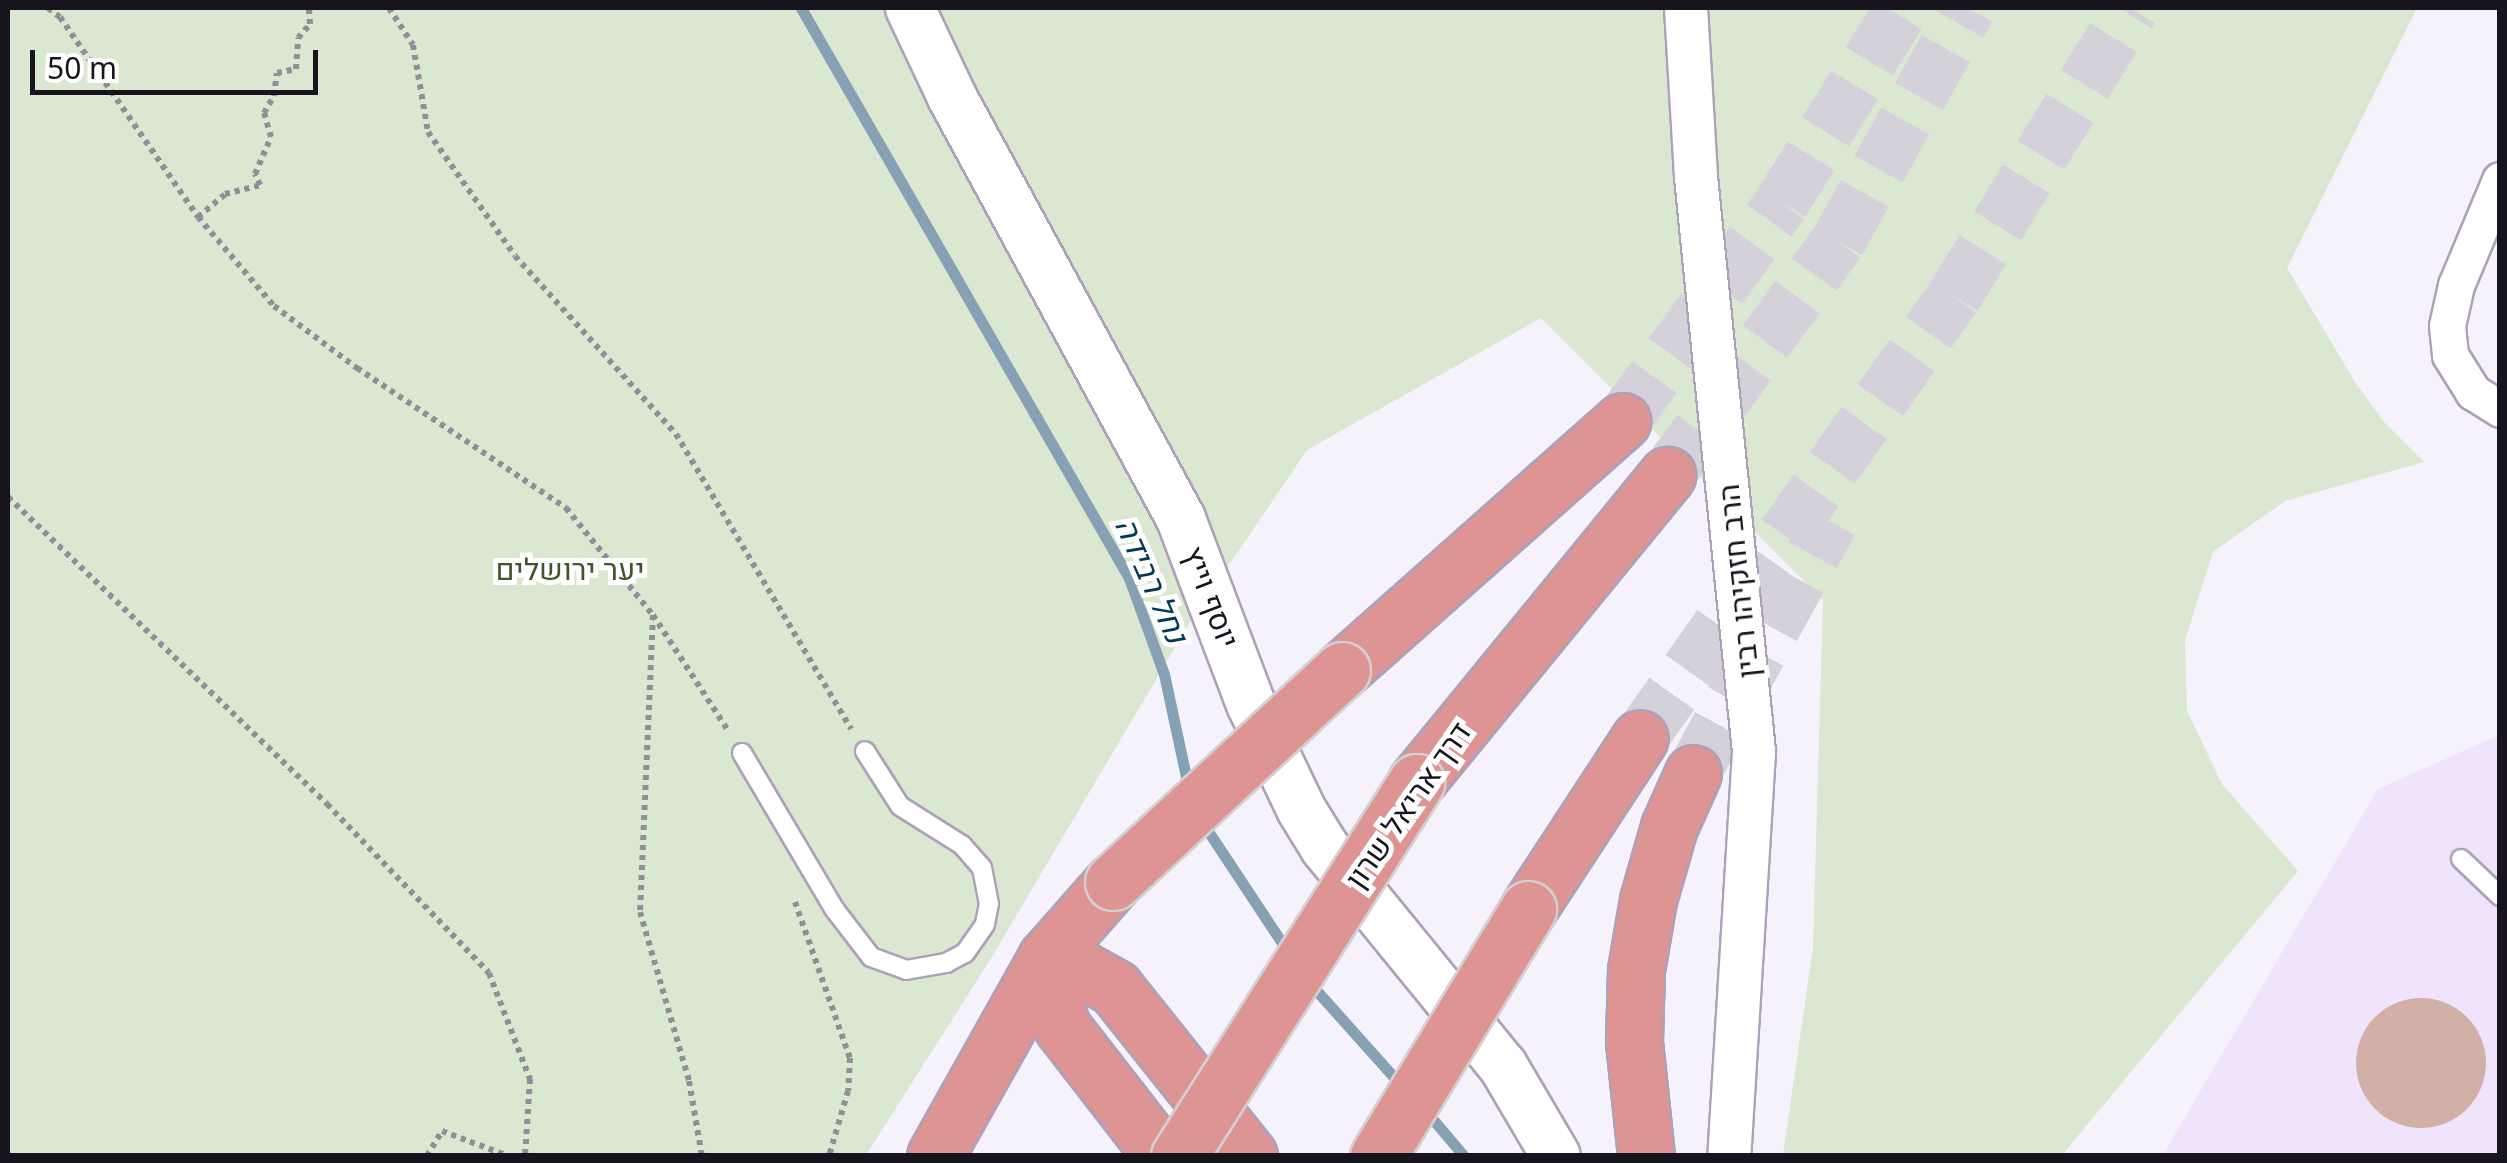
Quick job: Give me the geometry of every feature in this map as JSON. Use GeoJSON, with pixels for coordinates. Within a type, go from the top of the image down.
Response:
{"type":"FeatureCollection","features":[{"type":"Feature","properties":{"kind":"highway"},"geometry":{"type":"LineString","coordinates":[[935,1156],[1046,958],[1112,882],[1342,670],[1622,421]]}},
{"type":"Feature","properties":{"kind":"highway","name":"דרך אריאל שרון"},"geometry":{"type":"LineString","coordinates":[[1179,1156],[1416,782],[1667,475]]}},
{"type":"Feature","properties":{"kind":"highway"},"geometry":{"type":"LineString","coordinates":[[1378,1156],[1528,909],[1640,738]]}},
{"type":"Feature","properties":{"kind":"highway"},"geometry":{"type":"LineString","coordinates":[[1646,1156],[1634,1041],[1636,970],[1648,900],[1669,827],[1692,773]]}},
{"type":"Feature","properties":{"kind":"highway"},"geometry":{"type":"LineString","coordinates":[[1046,958],[1051,994],[1062,1028],[1162,1156]]}},
{"type":"Feature","properties":{"kind":"highway"},"geometry":{"type":"LineString","coordinates":[[1046,958],[1081,969],[1115,988],[1249,1156]]}},
{"type":"Feature","properties":{"kind":"main road","name":"יוסף וייץ"},"geometry":{"type":"LineString","coordinates":[[910,8],[980,149],[1174,506],[1251,704],[1300,809],[1325,848],[1503,1066],[1556,1156]]}},
{"type":"Feature","properties":{"kind":"street","name":"הרב חזקיהו רבין"},"geometry":{"type":"LineString","coordinates":[[1686,8],[1698,197],[1754,752],[1729,1156]]}},
{"type":"Feature","properties":{"kind":"street"},"geometry":{"type":"LineString","coordinates":[[2500,180],[2456,284],[2448,326],[2450,354],[2473,392],[2500,409]]}},
{"type":"Feature","properties":{"kind":"lane"},"geometry":{"type":"LineString","coordinates":[[742,753],[834,910],[871,957],[906,970],[946,963],[964,953],[985,924],[989,904],[982,868],[962,845],[900,806],[865,752]]}},
{"type":"Feature","properties":{"kind":"lane"},"geometry":{"type":"LineString","coordinates":[[2461,859],[2500,896]]}},
{"type":"Feature","properties":{"kind":"path"},"geometry":{"type":"LineString","coordinates":[[48,8],[60,17],[198,217],[274,306],[357,368],[566,508],[653,616],[742,753]]}},
{"type":"Feature","properties":{"kind":"path"},"geometry":{"type":"LineString","coordinates":[[198,217],[225,194],[260,185],[255,174],[271,137],[264,113],[274,96],[277,73],[296,69],[298,38],[310,24],[309,8]]}},
{"type":"Feature","properties":{"kind":"path"},"geometry":{"type":"LineString","coordinates":[[389,8],[413,46],[428,132],[515,256],[676,434],[865,752]]}},
{"type":"Feature","properties":{"kind":"path"},"geometry":{"type":"LineString","coordinates":[[8,497],[327,804],[490,973],[530,1079],[525,1156]]}},
{"type":"Feature","properties":{"kind":"path"},"geometry":{"type":"LineString","coordinates":[[653,616],[640,912],[689,1081],[702,1156]]}},
{"type":"Feature","properties":{"kind":"path"},"geometry":{"type":"LineString","coordinates":[[793,896],[850,1058],[848,1092],[828,1156]]}},
{"type":"Feature","properties":{"kind":"path"},"geometry":{"type":"LineString","coordinates":[[427,1156],[442,1132],[508,1156]]}},
{"type":"Feature","properties":{"kind":"shaded area"},"geometry":{"type":"Polygon","coordinates":[[[2499,735],[2499,1155],[2162,1156],[2378,789],[2499,735]]]}},
{"type":"Feature","properties":{"kind":"green space","name":"יער ירושלים"},"geometry":{"type":"Polygon","coordinates":[[[8,8],[2417,8],[2287,268],[2355,382],[2384,422],[2424,462],[2285,501],[2213,552],[2185,640],[2187,711],[2222,784],[2298,871],[2062,1155],[1783,1155],[1813,947],[1823,600],[1541,318],[1307,450],[1189,624],[990,960],[866,1155],[8,1155],[8,8]]]}},
{"type":"Feature","properties":{"kind":"building"},"geometry":{"type":"Polygon","coordinates":[[[2421,998],[2446,1003],[2467,1017],[2481,1038],[2486,1063],[2481,1088],[2467,1109],[2446,1123],[2421,1128],[2396,1123],[2375,1109],[2361,1088],[2356,1063],[2361,1038],[2375,1017],[2396,1003],[2421,998]]]}},
{"type":"Feature","properties":{"kind":"waterway","name":"נחל רבידה"},"geometry":{"type":"LineString","coordinates":[[801,8],[1129,578],[1164,674],[1189,791]]}},
{"type":"Feature","properties":{"kind":"waterway","name":"נחל רבידה"},"geometry":{"type":"LineString","coordinates":[[1202,822],[1288,952]]}},
{"type":"Feature","properties":{"kind":"waterway","name":"נחל רבידה"},"geometry":{"type":"LineString","coordinates":[[1307,980],[1401,1085]]}},
{"type":"Feature","properties":{"kind":"waterway","name":"נחל רבידה"},"geometry":{"type":"LineString","coordinates":[[1424,1109],[1464,1156]]}},
{"type":"Feature","properties":{"kind":"tunnel"},"geometry":{"type":"LineString","coordinates":[[1622,421],[1782,202],[1902,8]]}},
{"type":"Feature","properties":{"kind":"tunnel"},"geometry":{"type":"LineString","coordinates":[[1667,475],[1838,241],[1968,8]]}},
{"type":"Feature","properties":{"kind":"tunnel"},"geometry":{"type":"LineString","coordinates":[[1640,738],[1954,296],[2131,8]]}},
{"type":"Feature","properties":{"kind":"tunnel"},"geometry":{"type":"LineString","coordinates":[[1693,773],[1831,521]]}}]}
